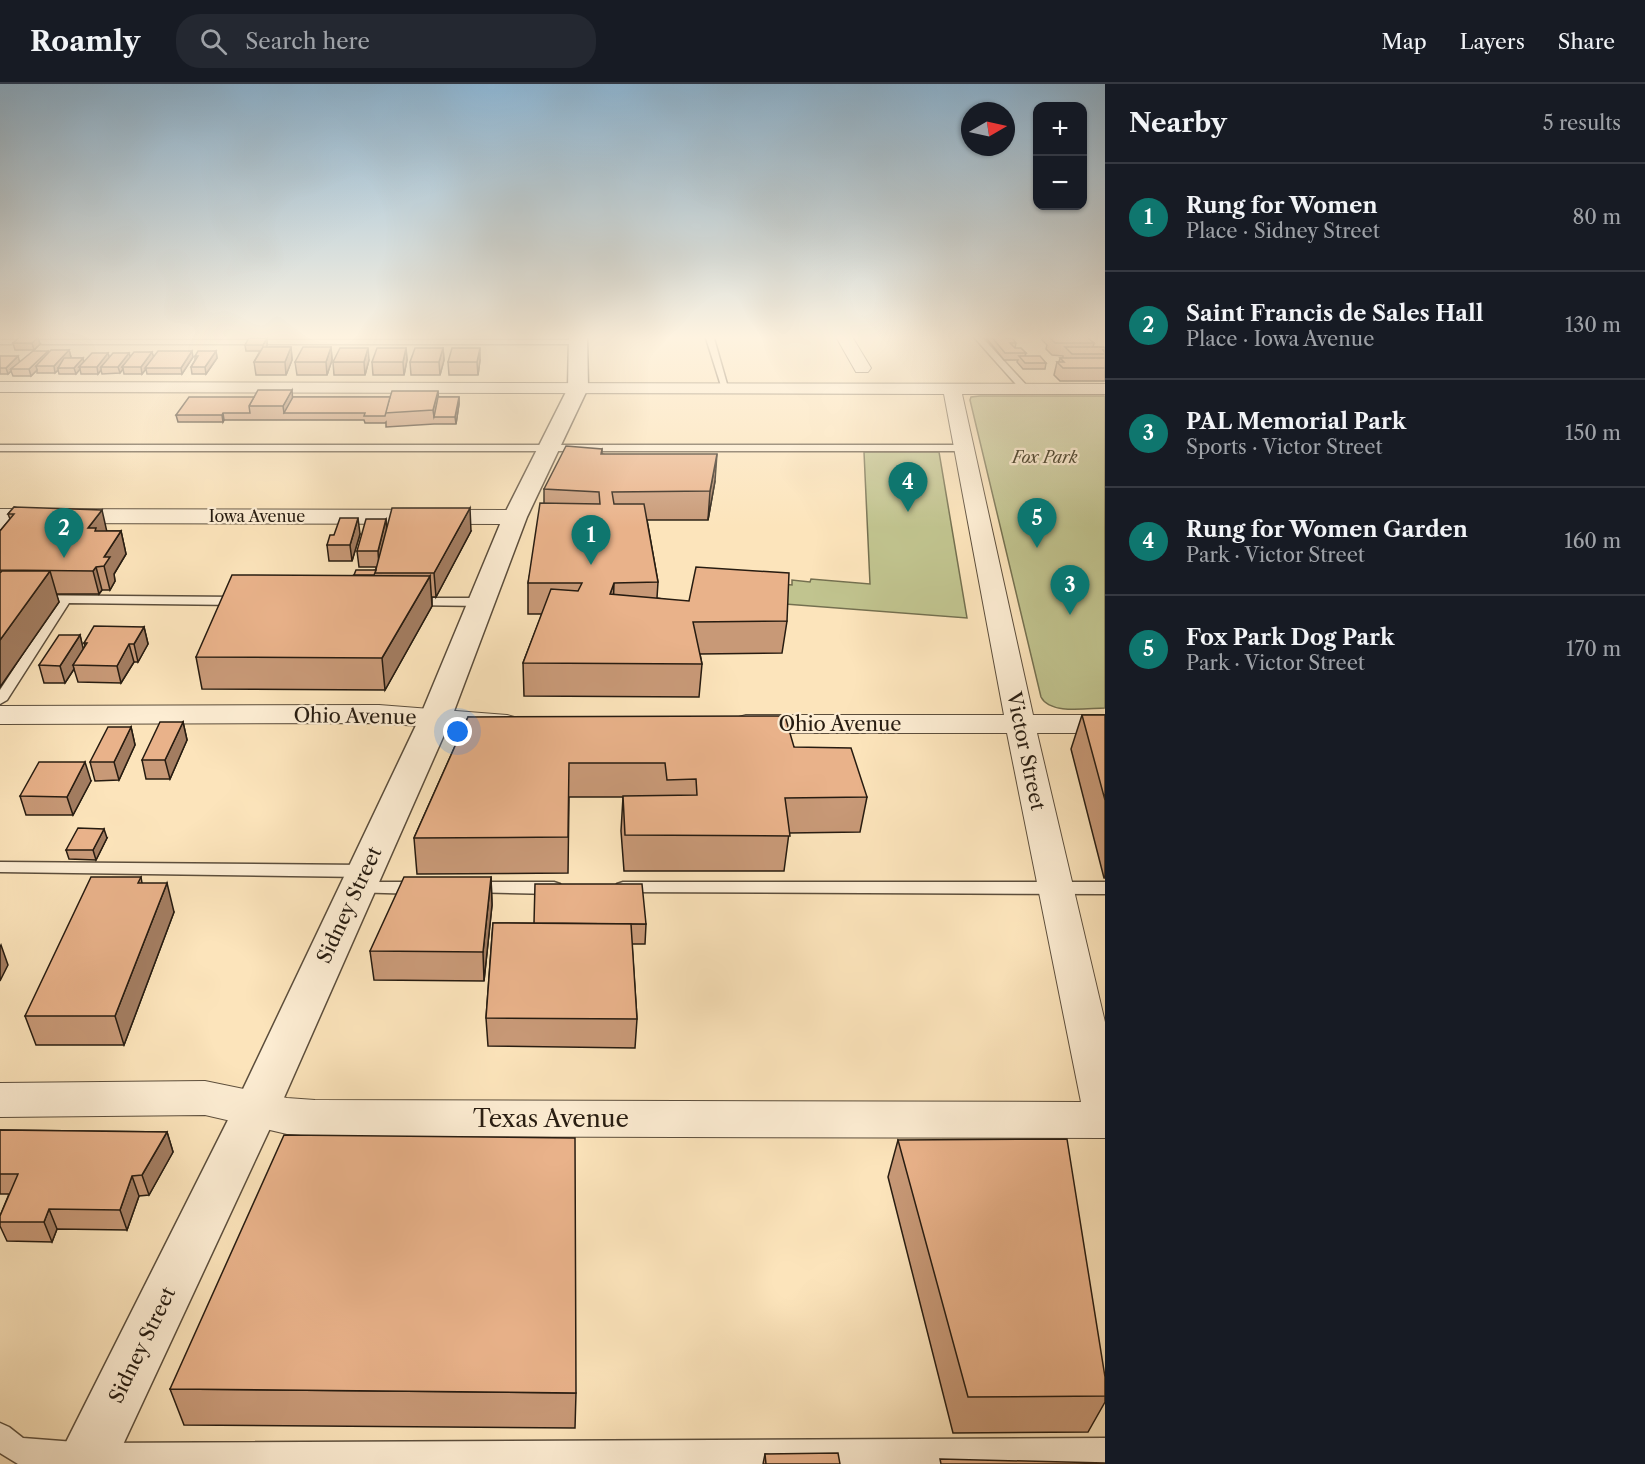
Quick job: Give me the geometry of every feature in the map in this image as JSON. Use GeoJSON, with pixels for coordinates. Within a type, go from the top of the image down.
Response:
{"type":"FeatureCollection","features":[{"type":"Feature","properties":{"kind":"street","name":"Sidney Street"},"geometry":{"type":"LineString","coordinates":[[86,1460],[256,1109],[435,719],[515,517],[572,399]]}},
{"type":"Feature","properties":{"kind":"street","name":"Victor Street"},"geometry":{"type":"LineString","coordinates":[[954,399],[1020,724],[1105,1113]]}},
{"type":"Feature","properties":{"kind":"street","name":"Iowa Avenue"},"geometry":{"type":"LineString","coordinates":[[4,520],[515,517]]}},
{"type":"Feature","properties":{"kind":"street","name":"Ohio Avenue"},"geometry":{"type":"LineString","coordinates":[[0,715],[379,714],[489,724],[536,724]]}},
{"type":"Feature","properties":{"kind":"street","name":"Ohio Avenue"},"geometry":{"type":"LineString","coordinates":[[724,724],[1105,724]]}},
{"type":"Feature","properties":{"kind":"street","name":"Texas Avenue"},"geometry":{"type":"LineString","coordinates":[[0,1100],[205,1098],[287,1116],[315,1118],[1105,1120]]}},
{"type":"Feature","properties":{"kind":"lane"},"geometry":{"type":"LineString","coordinates":[[0,448],[965,448]]}},
{"type":"Feature","properties":{"kind":"lane"},"geometry":{"type":"LineString","coordinates":[[0,599],[256,601]]}},
{"type":"Feature","properties":{"kind":"lane"},"geometry":{"type":"LineString","coordinates":[[0,700],[66,599]]}},
{"type":"Feature","properties":{"kind":"lane"},"geometry":{"type":"LineString","coordinates":[[399,602],[482,602]]}},
{"type":"Feature","properties":{"kind":"lane"},"geometry":{"type":"LineString","coordinates":[[0,867],[360,879],[445,888],[569,888]]}},
{"type":"Feature","properties":{"kind":"lane"},"geometry":{"type":"LineString","coordinates":[[605,888],[1105,888]]}},
{"type":"Feature","properties":{"kind":"lane"},"geometry":{"type":"LineString","coordinates":[[0,1436],[18,1451],[86,1460],[1105,1451]]}},
{"type":"Feature","properties":{"kind":"green space","name":"Fox Park"},"geometry":{"type":"Polygon","coordinates":[[[1105,399],[1105,708],[1061,708],[1046,703],[1041,697],[970,400],[1105,399]]]}},
{"type":"Feature","properties":{"kind":"green space"},"geometry":{"type":"Polygon","coordinates":[[[864,452],[939,452],[967,618],[708,598],[770,583],[792,585],[792,580],[810,582],[811,579],[870,584],[864,452]]]}},
{"type":"Feature","properties":{"kind":"building"},"geometry":{"type":"Polygon","coordinates":[[[187,399],[253,399],[249,406],[250,413],[176,415],[187,399]]]}},
{"type":"Feature","properties":{"kind":"building"},"geometry":{"type":"Polygon","coordinates":[[[253,399],[287,399],[283,406],[249,406],[253,399]]]}},
{"type":"Feature","properties":{"kind":"building"},"geometry":{"type":"Polygon","coordinates":[[[292,399],[389,399],[385,416],[364,416],[365,413],[284,413],[292,399]]]}},
{"type":"Feature","properties":{"kind":"building"},"geometry":{"type":"Polygon","coordinates":[[[389,399],[436,399],[433,410],[385,413],[389,399]]]}},
{"type":"Feature","properties":{"kind":"building"},"geometry":{"type":"Polygon","coordinates":[[[438,399],[459,399],[455,417],[434,417],[438,399]]]}},
{"type":"Feature","properties":{"kind":"building"},"geometry":{"type":"Polygon","coordinates":[[[566,446],[602,449],[601,454],[717,454],[710,491],[612,492],[614,504],[644,504],[658,582],[614,583],[610,594],[689,601],[696,567],[789,573],[787,621],[693,622],[702,664],[523,663],[551,589],[578,591],[582,583],[528,583],[540,503],[600,504],[599,492],[544,489],[566,446]]]}},
{"type":"Feature","properties":{"kind":"building"},"geometry":{"type":"Polygon","coordinates":[[[14,507],[102,510],[88,528],[96,528],[95,531],[121,531],[104,557],[110,557],[104,566],[96,567],[93,571],[0,570],[0,531],[14,514],[8,514],[14,507]]]}},
{"type":"Feature","properties":{"kind":"building"},"geometry":{"type":"Polygon","coordinates":[[[392,508],[470,508],[434,573],[375,573],[392,508]]]}},
{"type":"Feature","properties":{"kind":"building"},"geometry":{"type":"Polygon","coordinates":[[[340,518],[358,518],[350,545],[327,545],[330,535],[334,535],[340,518]]]}},
{"type":"Feature","properties":{"kind":"building"},"geometry":{"type":"Polygon","coordinates":[[[366,519],[386,519],[378,551],[357,551],[366,519]]]}},
{"type":"Feature","properties":{"kind":"building"},"geometry":{"type":"Polygon","coordinates":[[[356,570],[376,570],[374,575],[354,575],[356,570]]]}},
{"type":"Feature","properties":{"kind":"building"},"geometry":{"type":"Polygon","coordinates":[[[2,571],[50,571],[0,640],[0,573],[2,571]]]}},
{"type":"Feature","properties":{"kind":"building"},"geometry":{"type":"Polygon","coordinates":[[[232,575],[430,576],[382,658],[196,657],[232,575]]]}},
{"type":"Feature","properties":{"kind":"building"},"geometry":{"type":"Polygon","coordinates":[[[94,626],[144,627],[134,644],[129,644],[117,666],[73,665],[87,643],[84,643],[94,626]]]}},
{"type":"Feature","properties":{"kind":"building"},"geometry":{"type":"Polygon","coordinates":[[[59,635],[80,635],[60,666],[39,665],[59,635]]]}},
{"type":"Feature","properties":{"kind":"building"},"geometry":{"type":"Polygon","coordinates":[[[1082,715],[1105,715],[1105,800],[1082,715]]]}},
{"type":"Feature","properties":{"kind":"building"},"geometry":{"type":"Polygon","coordinates":[[[785,716],[794,747],[851,748],[867,797],[785,798],[790,836],[625,835],[623,796],[697,795],[696,779],[667,780],[665,763],[569,763],[568,837],[414,838],[468,717],[785,716]]]}},
{"type":"Feature","properties":{"kind":"building"},"geometry":{"type":"Polygon","coordinates":[[[160,722],[183,722],[165,760],[142,760],[160,722]]]}},
{"type":"Feature","properties":{"kind":"building"},"geometry":{"type":"Polygon","coordinates":[[[108,727],[131,727],[114,762],[90,762],[108,727]]]}},
{"type":"Feature","properties":{"kind":"building"},"geometry":{"type":"Polygon","coordinates":[[[39,762],[85,762],[67,797],[20,796],[39,762]]]}},
{"type":"Feature","properties":{"kind":"building"},"geometry":{"type":"Polygon","coordinates":[[[78,828],[104,829],[93,850],[66,850],[78,828]]]}},
{"type":"Feature","properties":{"kind":"building"},"geometry":{"type":"Polygon","coordinates":[[[91,877],[141,877],[138,883],[167,883],[115,1016],[25,1016],[91,877]]]}},
{"type":"Feature","properties":{"kind":"building"},"geometry":{"type":"Polygon","coordinates":[[[404,877],[491,877],[483,952],[370,951],[404,877]]]}},
{"type":"Feature","properties":{"kind":"building"},"geometry":{"type":"Polygon","coordinates":[[[535,884],[642,884],[646,924],[534,923],[535,884]]]}},
{"type":"Feature","properties":{"kind":"building"},"geometry":{"type":"Polygon","coordinates":[[[493,923],[631,924],[637,1019],[486,1018],[493,923]]]}},
{"type":"Feature","properties":{"kind":"building"},"geometry":{"type":"Polygon","coordinates":[[[0,1130],[167,1132],[142,1175],[132,1176],[120,1210],[49,1209],[44,1222],[0,1222],[0,1216],[18,1174],[0,1174],[0,1130]]]}},
{"type":"Feature","properties":{"kind":"building"},"geometry":{"type":"Polygon","coordinates":[[[284,1135],[575,1138],[576,1393],[170,1389],[284,1135]]]}},
{"type":"Feature","properties":{"kind":"building"},"geometry":{"type":"Polygon","coordinates":[[[1067,1139],[1105,1377],[1105,1396],[968,1397],[898,1140],[1067,1139]]]}},
{"type":"Feature","properties":{"kind":"building"},"geometry":{"type":"Polygon","coordinates":[[[838,1453],[840,1464],[766,1464],[765,1454],[838,1453]]]}},
{"type":"Feature","properties":{"kind":"building"},"geometry":{"type":"Polygon","coordinates":[[[940,1459],[1105,1463],[1105,1464],[941,1464],[940,1459]]]}},
{"type":"Feature","properties":{"kind":"place","name":"Rung for Women Garden"},"geometry":{"type":"Point","coordinates":[908,512]}},
{"type":"Feature","properties":{"kind":"place","name":"Fox Park Dog Park"},"geometry":{"type":"Point","coordinates":[1037,548]}},
{"type":"Feature","properties":{"kind":"place","name":"Saint Francis de Sales Hall"},"geometry":{"type":"Point","coordinates":[64,558]}},
{"type":"Feature","properties":{"kind":"place","name":"Rung for Women"},"geometry":{"type":"Point","coordinates":[591,565]}},
{"type":"Feature","properties":{"kind":"place","name":"PAL Memorial Park"},"geometry":{"type":"Point","coordinates":[1070,615]}}]}
